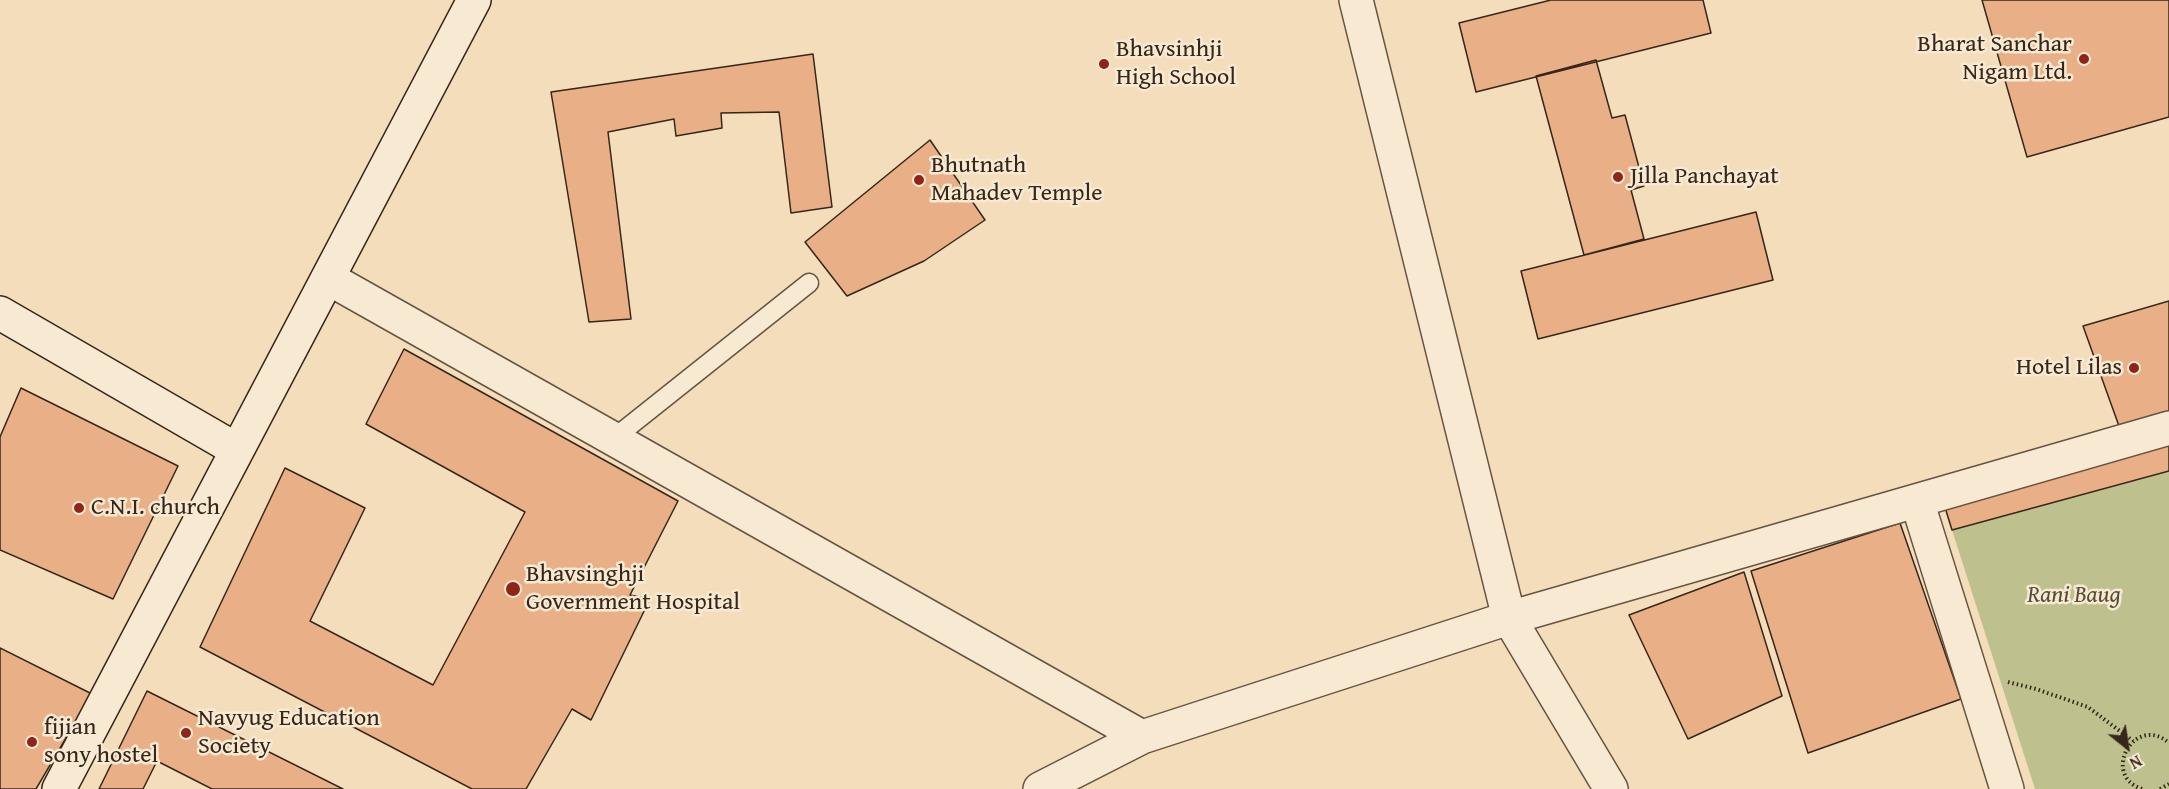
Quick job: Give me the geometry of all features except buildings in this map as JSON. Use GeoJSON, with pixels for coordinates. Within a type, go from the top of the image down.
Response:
{"type":"FeatureCollection","features":[{"type":"Feature","properties":{"kind":"street"},"geometry":{"type":"LineString","coordinates":[[59,789],[474,0]]}},
{"type":"Feature","properties":{"kind":"street"},"geometry":{"type":"LineString","coordinates":[[1356,0],[1509,618],[1611,789]]}},
{"type":"Feature","properties":{"kind":"street"},"geometry":{"type":"LineString","coordinates":[[328,278],[1142,737]]}},
{"type":"Feature","properties":{"kind":"street"},"geometry":{"type":"LineString","coordinates":[[0,313],[237,450]]}},
{"type":"Feature","properties":{"kind":"street"},"geometry":{"type":"LineString","coordinates":[[1040,789],[1142,737],[1509,618],[2169,428]]}},
{"type":"Feature","properties":{"kind":"street"},"geometry":{"type":"LineString","coordinates":[[1917,501],[2007,789]]}},
{"type":"Feature","properties":{"kind":"lane"},"geometry":{"type":"LineString","coordinates":[[613,439],[809,283]]}},
{"type":"Feature","properties":{"kind":"path"},"geometry":{"type":"LineString","coordinates":[[1971,673],[2036,689],[2088,707],[2133,741]]}},
{"type":"Feature","properties":{"kind":"path"},"geometry":{"type":"LineString","coordinates":[[2142,789],[2128,780],[2123,770],[2126,749],[2133,741],[2143,736],[2154,735],[2169,742]]}},
{"type":"Feature","properties":{"kind":"path"},"geometry":{"type":"LineString","coordinates":[[2160,789],[2169,784]]}},
{"type":"Feature","properties":{"kind":"green space","name":"Rani Baug"},"geometry":{"type":"Polygon","coordinates":[[[2169,471],[2169,789],[2035,789],[1952,530],[2169,471]]]}},
{"type":"Feature","properties":{"kind":"place","name":"Bharat Sanchar Nigam Ltd."},"geometry":{"type":"Point","coordinates":[2084,59]}},
{"type":"Feature","properties":{"kind":"place","name":"Bhavsinhji High School"},"geometry":{"type":"Point","coordinates":[1104,64]}},
{"type":"Feature","properties":{"kind":"place","name":"Jilla Panchayat"},"geometry":{"type":"Point","coordinates":[1618,177]}},
{"type":"Feature","properties":{"kind":"place","name":"Bhutnath Mahadev Temple"},"geometry":{"type":"Point","coordinates":[919,180]}},
{"type":"Feature","properties":{"kind":"place","name":"Hotel Lilas"},"geometry":{"type":"Point","coordinates":[2134,368]}},
{"type":"Feature","properties":{"kind":"place","name":"C.N.I. church"},"geometry":{"type":"Point","coordinates":[79,508]}},
{"type":"Feature","properties":{"kind":"place","name":"Bhavsinghji Government Hospital"},"geometry":{"type":"Point","coordinates":[513,589]}},
{"type":"Feature","properties":{"kind":"place","name":"Navyug Education Society"},"geometry":{"type":"Point","coordinates":[186,733]}},
{"type":"Feature","properties":{"kind":"place","name":"fijian sony hostel"},"geometry":{"type":"Point","coordinates":[32,742]}}]}
